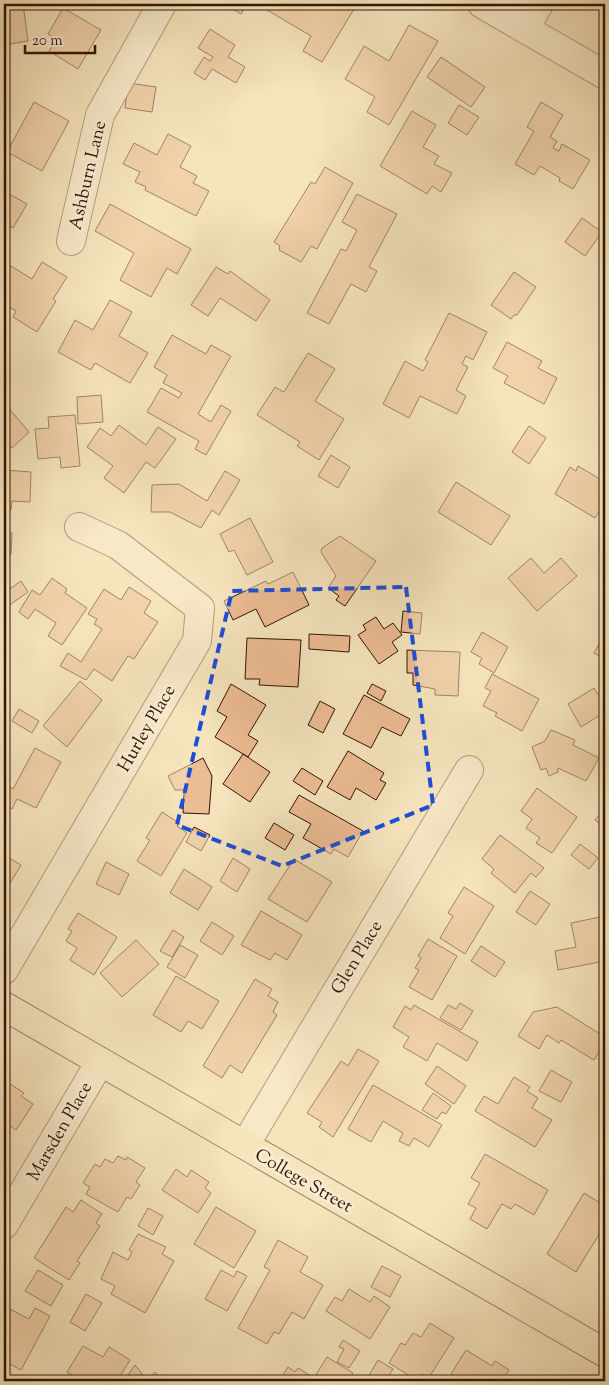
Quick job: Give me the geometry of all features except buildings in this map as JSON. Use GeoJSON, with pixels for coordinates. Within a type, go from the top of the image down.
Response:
{"type":"FeatureCollection","features":[{"type":"Feature","properties":{"kind":"main road","name":"College Street"},"geometry":{"type":"LineString","coordinates":[[4,1006],[605,1353]]}},
{"type":"Feature","properties":{"kind":"street","name":"Ashburn Lane"},"geometry":{"type":"LineString","coordinates":[[71,241],[100,114],[162,4]]}},
{"type":"Feature","properties":{"kind":"street"},"geometry":{"type":"LineString","coordinates":[[482,4],[605,75]]}},
{"type":"Feature","properties":{"kind":"street"},"geometry":{"type":"LineString","coordinates":[[526,29],[539,4]]}},
{"type":"Feature","properties":{"kind":"street","name":"Hurley Place"},"geometry":{"type":"LineString","coordinates":[[4,970],[197,641],[200,608],[118,544],[79,527]]}},
{"type":"Feature","properties":{"kind":"street","name":"Glen Place"},"geometry":{"type":"LineString","coordinates":[[244,1145],[469,770]]}},
{"type":"Feature","properties":{"kind":"street","name":"Marsden Place"},"geometry":{"type":"LineString","coordinates":[[4,1225],[100,1062]]}},
{"type":"Feature","properties":{"kind":"highlighted area"},"geometry":{"type":"Polygon","coordinates":[[[406,587],[433,805],[282,866],[177,825],[232,591],[406,587]]]}}]}
